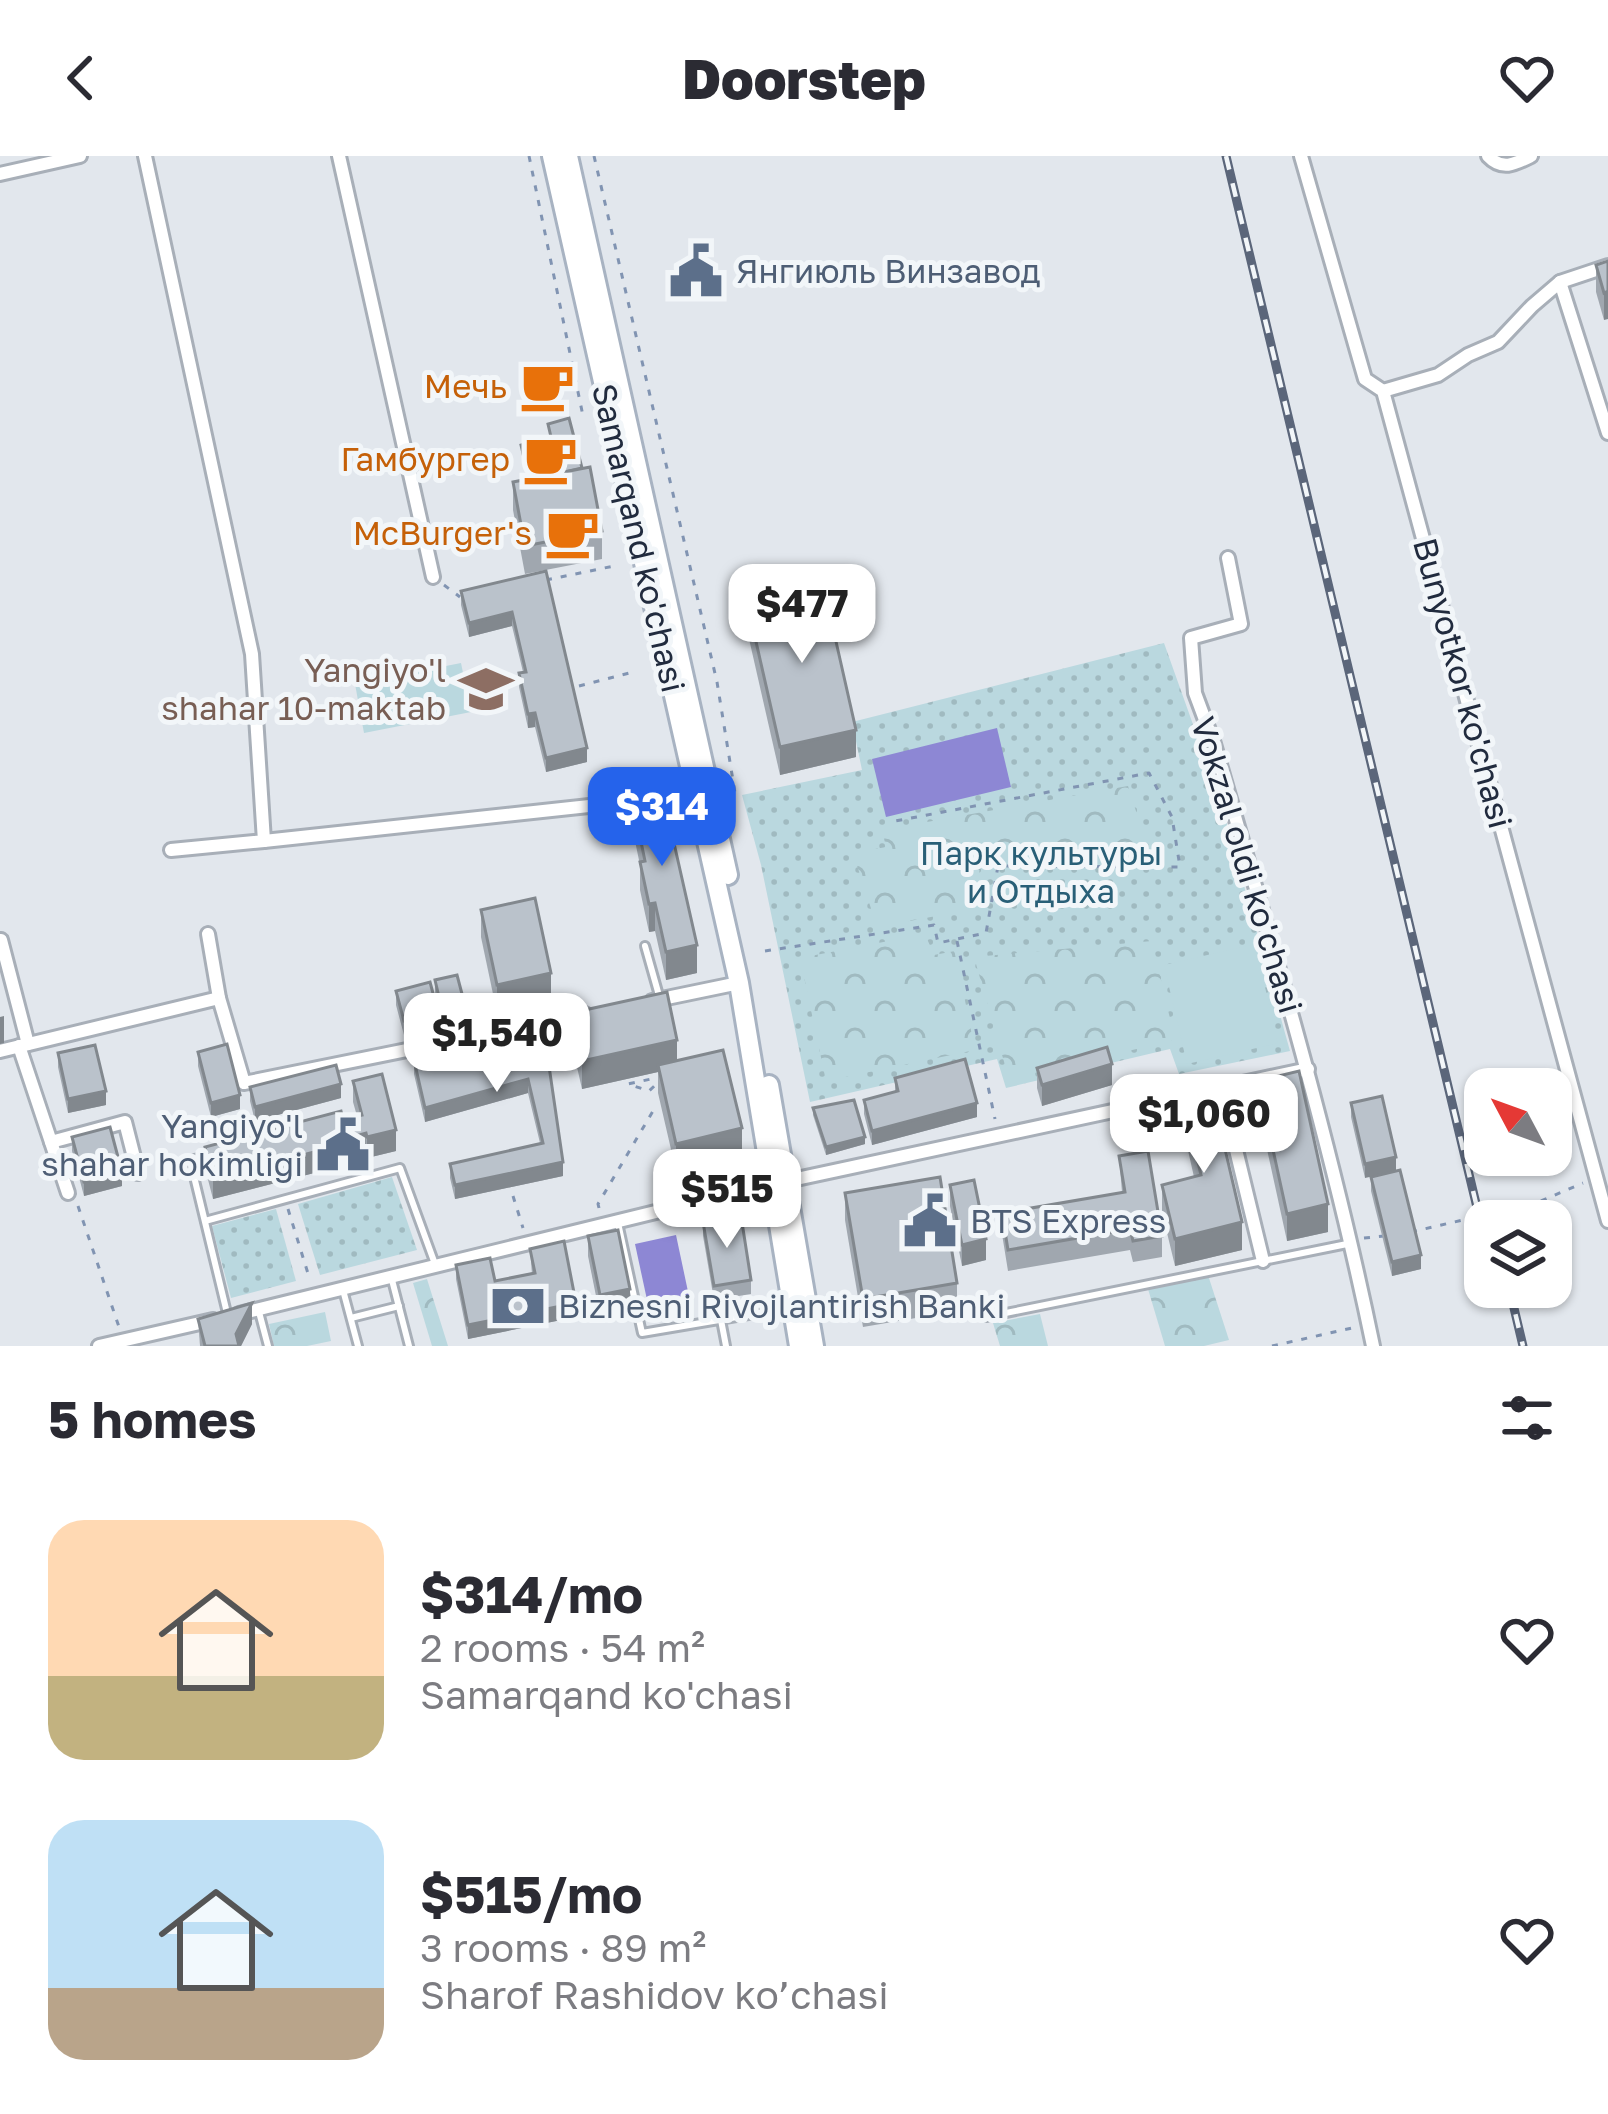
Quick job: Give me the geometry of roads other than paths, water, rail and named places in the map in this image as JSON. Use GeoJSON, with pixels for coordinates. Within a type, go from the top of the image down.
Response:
{"type":"FeatureCollection","features":[{"type":"Feature","properties":{"kind":"main road","name":"Samarqand ko'chasi"},"geometry":{"type":"LineString","coordinates":[[552,156],[749,975],[799,1346]]}},
{"type":"Feature","properties":{"kind":"main road","name":"Samarqand ko'chasi"},"geometry":{"type":"LineString","coordinates":[[568,156],[704,791],[814,1346]]}},
{"type":"Feature","properties":{"kind":"street"},"geometry":{"type":"LineString","coordinates":[[0,173],[80,156]]}},
{"type":"Feature","properties":{"kind":"street"},"geometry":{"type":"LineString","coordinates":[[145,156],[252,654],[264,841]]}},
{"type":"Feature","properties":{"kind":"street"},"geometry":{"type":"LineString","coordinates":[[339,156],[433,577]]}},
{"type":"Feature","properties":{"kind":"street","name":"Bunyotkor ko'chasi"},"geometry":{"type":"LineString","coordinates":[[1301,156],[1365,379],[1383,391],[1608,1221]]}},
{"type":"Feature","properties":{"kind":"street"},"geometry":{"type":"LineString","coordinates":[[1488,156],[1505,166],[1531,156]]}},
{"type":"Feature","properties":{"kind":"street"},"geometry":{"type":"LineString","coordinates":[[1383,391],[1438,375],[1498,342],[1560,282],[1608,266]]}},
{"type":"Feature","properties":{"kind":"street"},"geometry":{"type":"LineString","coordinates":[[1560,282],[1608,433]]}},
{"type":"Feature","properties":{"kind":"street","name":"Vokzal oldi ko'chasi"},"geometry":{"type":"LineString","coordinates":[[1228,558],[1241,624],[1191,638],[1195,693],[1308,1069],[1373,1346]]}},
{"type":"Feature","properties":{"kind":"street"},"geometry":{"type":"LineString","coordinates":[[171,850],[704,791]]}},
{"type":"Feature","properties":{"kind":"street"},"geometry":{"type":"LineString","coordinates":[[208,934],[219,998],[244,1083],[591,1013]]}},
{"type":"Feature","properties":{"kind":"street"},"geometry":{"type":"LineString","coordinates":[[1,940],[23,1045],[71,1193]]}},
{"type":"Feature","properties":{"kind":"street"},"geometry":{"type":"LineString","coordinates":[[637,1004],[739,983]]}},
{"type":"Feature","properties":{"kind":"street"},"geometry":{"type":"LineString","coordinates":[[0,1051],[219,998]]}},
{"type":"Feature","properties":{"kind":"street"},"geometry":{"type":"LineString","coordinates":[[99,1346],[780,1182],[1308,1069]]}},
{"type":"Feature","properties":{"kind":"street"},"geometry":{"type":"LineString","coordinates":[[1221,1088],[1263,1261]]}},
{"type":"Feature","properties":{"kind":"street"},"geometry":{"type":"LineString","coordinates":[[51,1142],[125,1122],[138,1173]]}},
{"type":"Feature","properties":{"kind":"lane"},"geometry":{"type":"LineString","coordinates":[[645,946],[660,999]]}},
{"type":"Feature","properties":{"kind":"lane"},"geometry":{"type":"LineString","coordinates":[[212,1154],[190,1160],[228,1316]]}},
{"type":"Feature","properties":{"kind":"lane"},"geometry":{"type":"LineString","coordinates":[[205,1221],[400,1168],[435,1264]]}},
{"type":"Feature","properties":{"kind":"lane"},"geometry":{"type":"LineString","coordinates":[[617,1220],[642,1333],[793,1307]]}},
{"type":"Feature","properties":{"kind":"lane"},"geometry":{"type":"LineString","coordinates":[[986,1317],[1351,1241]]}},
{"type":"Feature","properties":{"kind":"lane"},"geometry":{"type":"LineString","coordinates":[[391,1275],[408,1344],[397,1346]]}},
{"type":"Feature","properties":{"kind":"lane"},"geometry":{"type":"LineString","coordinates":[[342,1286],[358,1346]]}},
{"type":"Feature","properties":{"kind":"lane"},"geometry":{"type":"LineString","coordinates":[[350,1318],[399,1306]]}},
{"type":"Feature","properties":{"kind":"lane"},"geometry":{"type":"LineString","coordinates":[[258,1308],[268,1346]]}},
{"type":"Feature","properties":{"kind":"lane"},"geometry":{"type":"LineString","coordinates":[[721,1320],[726,1346]]}},
{"type":"Feature","properties":{"kind":"railway"},"geometry":{"type":"LineString","coordinates":[[1226,156],[1475,1200]]}},
{"type":"Feature","properties":{"kind":"railway"},"geometry":{"type":"LineString","coordinates":[[1514,1308],[1523,1346]]}},
{"type":"Feature","properties":{"kind":"place","name":"Янгиюль Винзавод"},"geometry":{"type":"Point","coordinates":[696,271]}},
{"type":"Feature","properties":{"kind":"place","name":"Мечь"},"geometry":{"type":"Point","coordinates":[547,386]}},
{"type":"Feature","properties":{"kind":"place","name":"Гамбургер"},"geometry":{"type":"Point","coordinates":[550,459]}},
{"type":"Feature","properties":{"kind":"place","name":"McBurger's"},"geometry":{"type":"Point","coordinates":[572,533]}},
{"type":"Feature","properties":{"kind":"place","name":"Yangiyo'l shahar 10-maktab"},"geometry":{"type":"Point","coordinates":[486,689]}},
{"type":"Feature","properties":{"kind":"place","name":"Yangiyo'l shahar hokimligi"},"geometry":{"type":"Point","coordinates":[343,1145]}},
{"type":"Feature","properties":{"kind":"place","name":"BTS Express"},"geometry":{"type":"Point","coordinates":[930,1221]}},
{"type":"Feature","properties":{"kind":"place","name":"Biznesni Rivojlantirish Banki"},"geometry":{"type":"Point","coordinates":[518,1306]}},
{"type":"Feature","properties":{"kind":"park label","name":"Парк культуры и Отдыха"},"geometry":{"type":"Point","coordinates":[1041,872]}}]}
